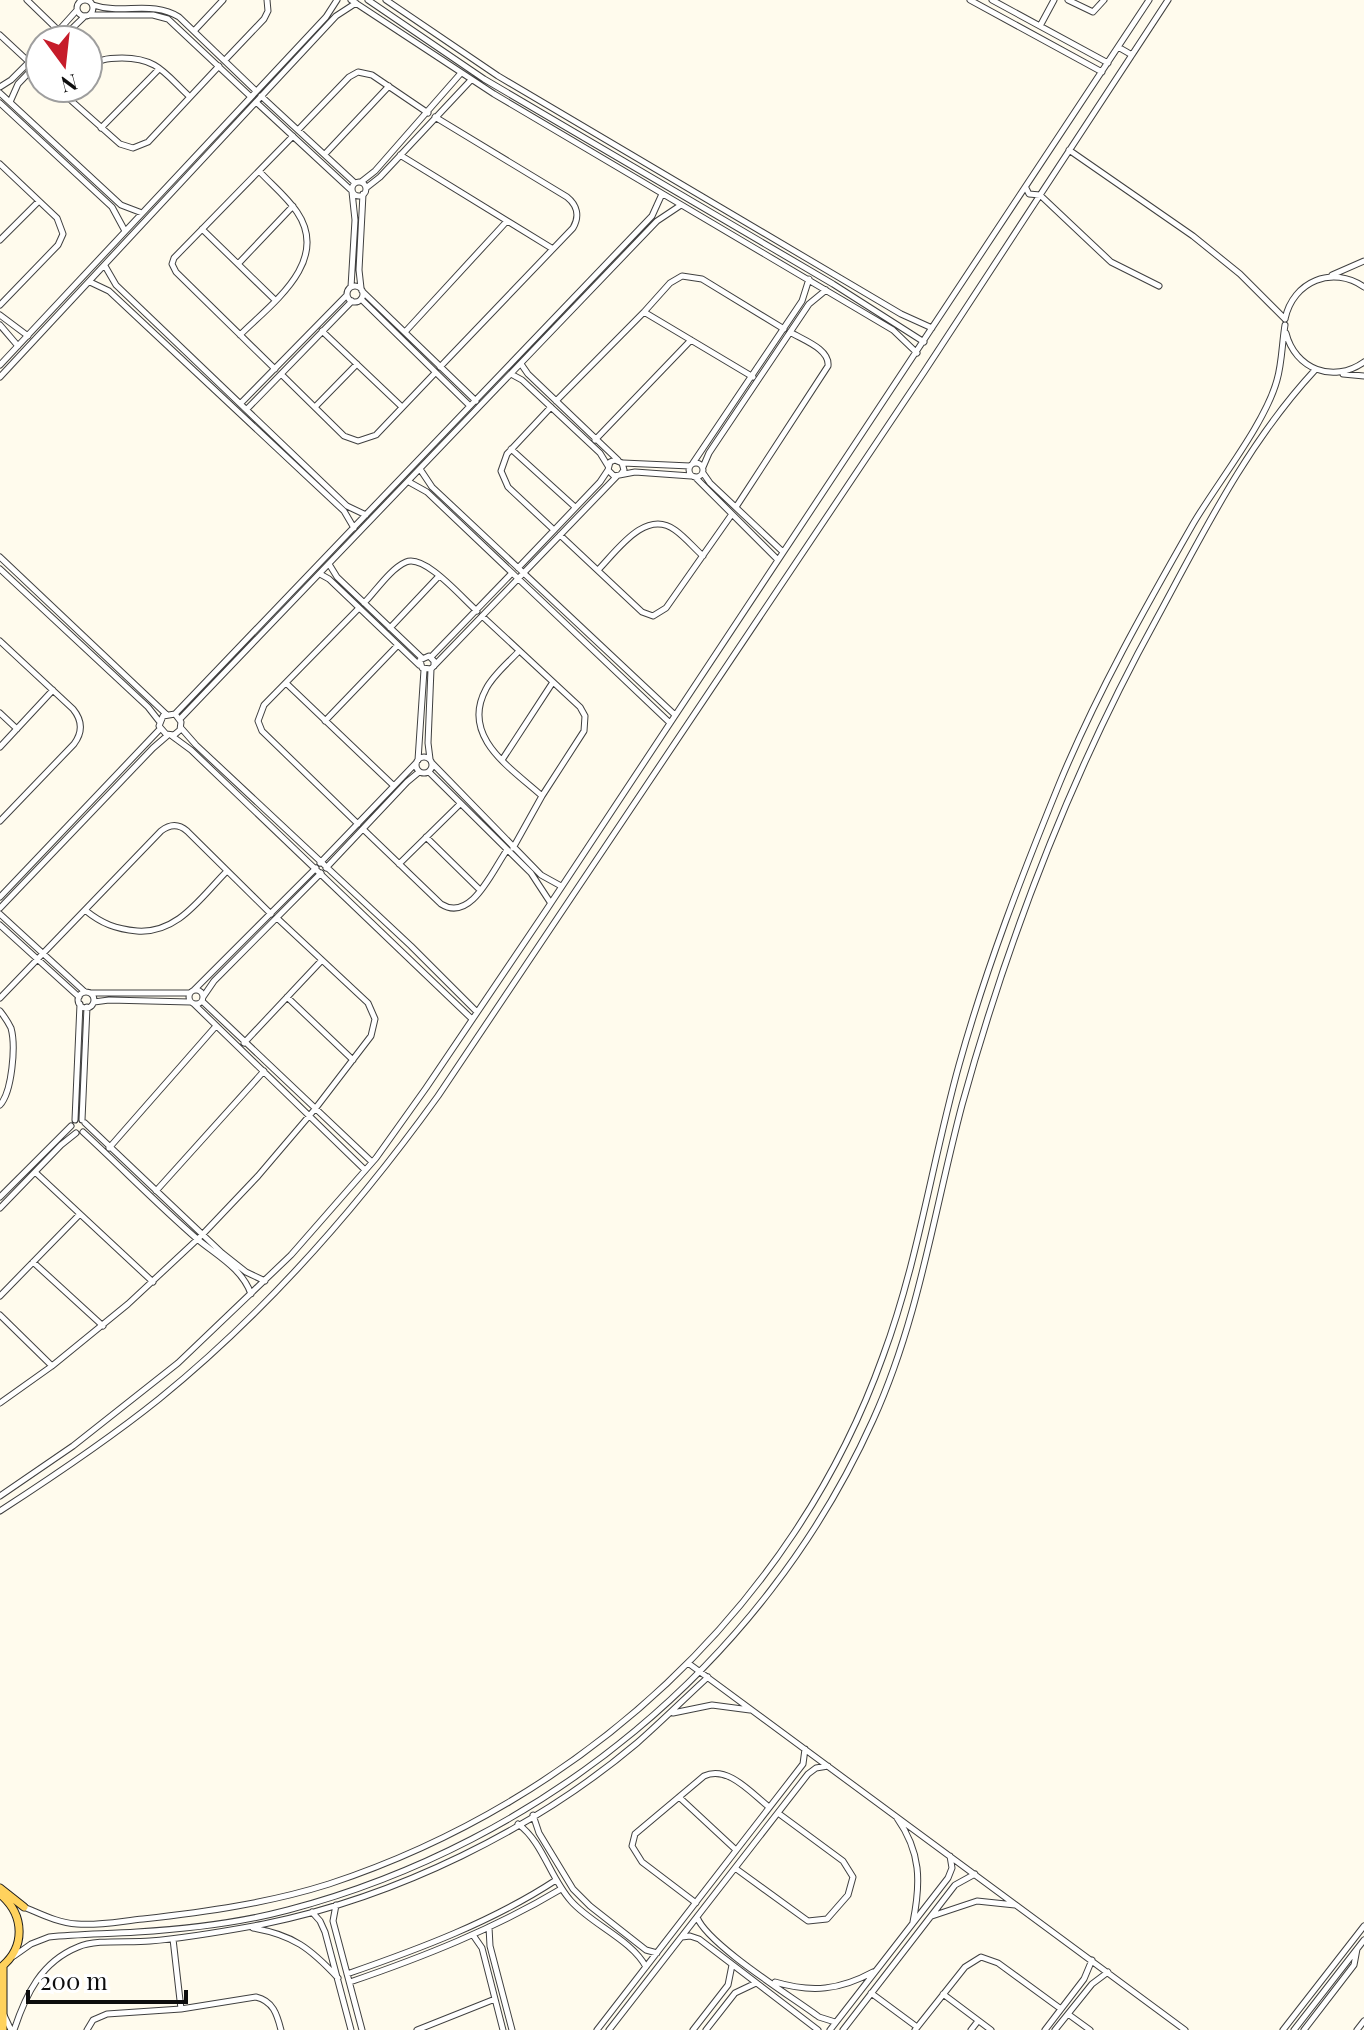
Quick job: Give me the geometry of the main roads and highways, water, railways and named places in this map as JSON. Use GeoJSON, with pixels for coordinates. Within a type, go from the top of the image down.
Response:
{"type":"FeatureCollection","features":[{"type":"Feature","properties":{"kind":"main road"},"geometry":{"type":"LineString","coordinates":[[0,1888],[24,1907]]}},
{"type":"Feature","properties":{"kind":"main road"},"geometry":{"type":"LineString","coordinates":[[0,1894],[17,1916],[20,1934],[10,1959],[2,1967],[2,2027]]}}]}
